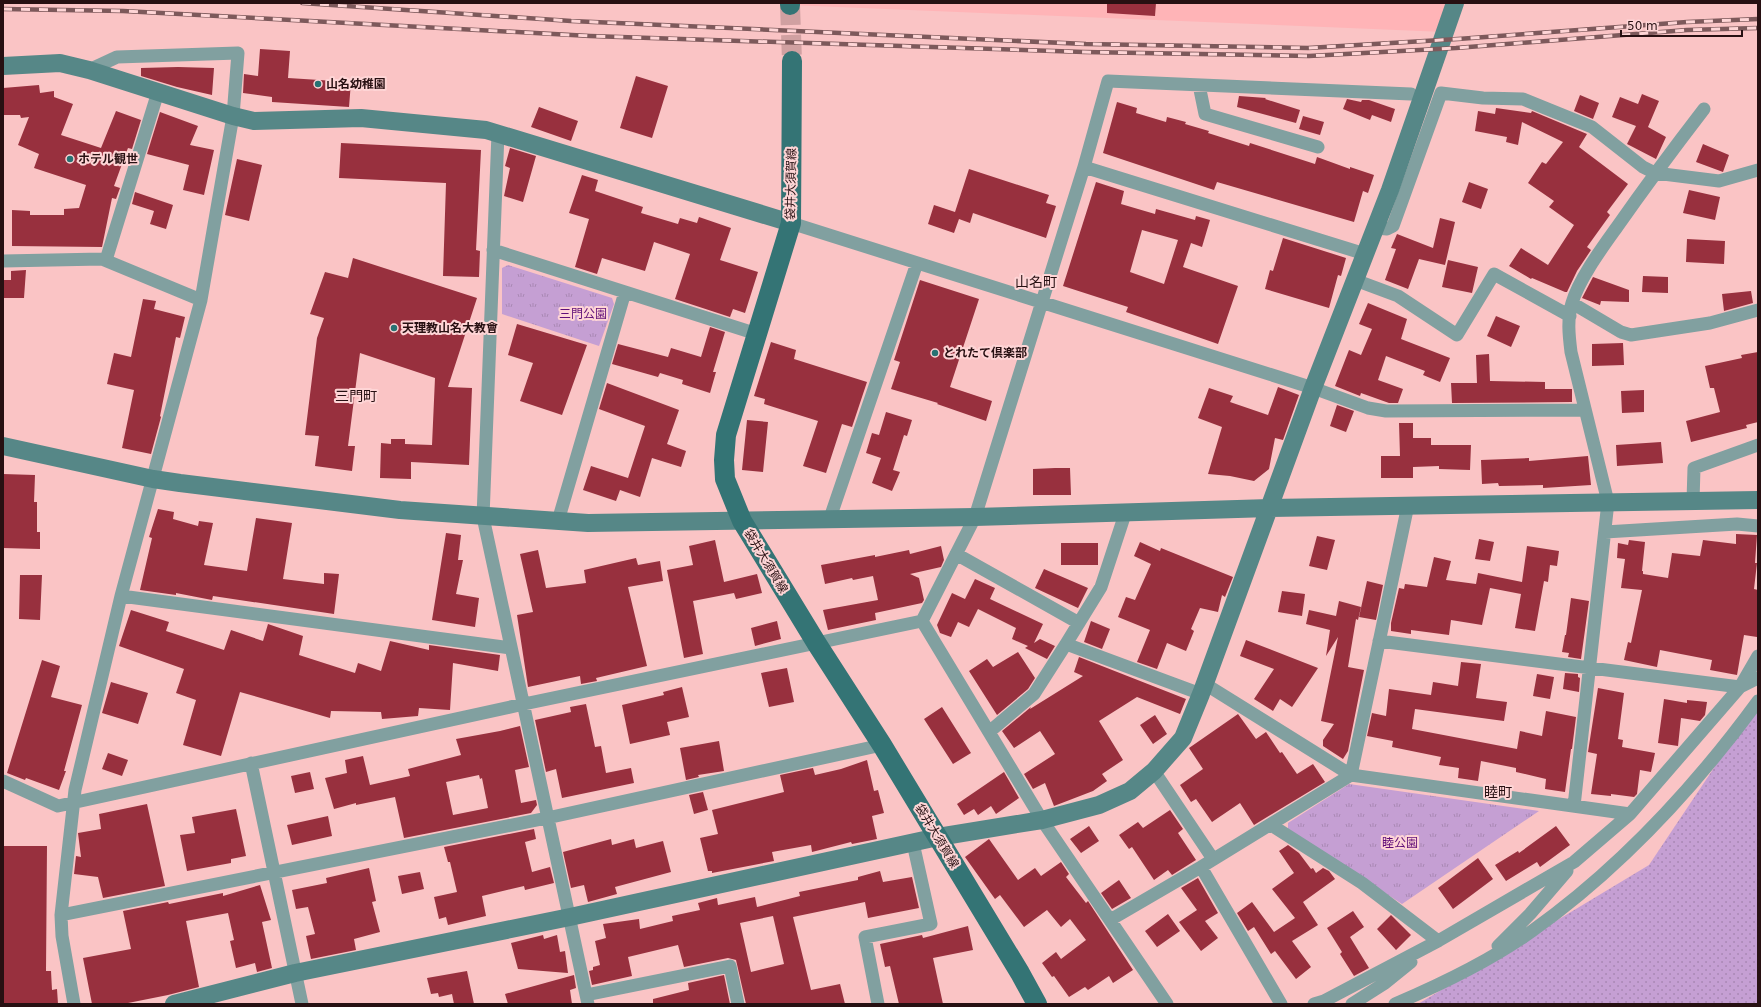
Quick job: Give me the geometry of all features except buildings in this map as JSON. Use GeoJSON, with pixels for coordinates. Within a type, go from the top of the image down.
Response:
{"type":"FeatureCollection","features":[{"type":"Feature","properties":{"kind":"main road","name":"袋井大須賀線"},"geometry":{"type":"LineString","coordinates":[[792,61],[791,223],[726,435],[724,460],[725,479],[742,521],[817,644],[882,745],[1020,973],[1037,1004]]}},
{"type":"Feature","properties":{"kind":"street"},"geometry":{"type":"LineString","coordinates":[[174,1004],[295,973],[570,917],[913,842],[1042,820],[1099,805],[1130,791],[1154,771],[1183,738],[1203,689],[1314,388],[1390,190],[1454,3]]}},
{"type":"Feature","properties":{"kind":"street"},"geometry":{"type":"LineString","coordinates":[[74,1004],[62,936],[61,915],[74,790],[121,596],[201,300],[233,116],[238,53],[117,57],[89,70]]}},
{"type":"Feature","properties":{"kind":"street"},"geometry":{"type":"LineString","coordinates":[[3,66],[60,63],[89,70],[233,116],[254,121],[361,118],[486,130],[498,133],[1042,302],[1314,388],[1368,408],[1386,411],[1585,410]]}},
{"type":"Feature","properties":{"kind":"street"},"geometry":{"type":"LineString","coordinates":[[922,621],[975,517],[1084,167],[1108,81],[1410,94]]}},
{"type":"Feature","properties":{"kind":"street"},"geometry":{"type":"LineString","coordinates":[[1199,85],[1205,114],[1318,147]]}},
{"type":"Feature","properties":{"kind":"street"},"geometry":{"type":"LineString","coordinates":[[106,260],[158,92]]}},
{"type":"Feature","properties":{"kind":"street"},"geometry":{"type":"LineString","coordinates":[[1375,228],[1387,229],[1393,226],[1440,93],[1483,98],[1523,99],[1592,127],[1643,167],[1655,173],[1719,181],[1758,170]]}},
{"type":"Feature","properties":{"kind":"street"},"geometry":{"type":"LineString","coordinates":[[1574,806],[1608,502],[1571,352],[1568,329],[1572,303],[1583,279],[1601,250],[1655,173],[1704,109]]}},
{"type":"Feature","properties":{"kind":"street"},"geometry":{"type":"LineString","coordinates":[[498,133],[483,517],[587,1000],[730,966],[738,1004]]}},
{"type":"Feature","properties":{"kind":"street"},"geometry":{"type":"LineString","coordinates":[[1084,167],[1365,254]]}},
{"type":"Feature","properties":{"kind":"street"},"geometry":{"type":"LineString","coordinates":[[493,250],[757,334]]}},
{"type":"Feature","properties":{"kind":"street"},"geometry":{"type":"LineString","coordinates":[[3,261],[102,259],[201,300]]}},
{"type":"Feature","properties":{"kind":"street"},"geometry":{"type":"LineString","coordinates":[[830,518],[917,263]]}},
{"type":"Feature","properties":{"kind":"street"},"geometry":{"type":"LineString","coordinates":[[1355,280],[1398,296],[1456,335],[1494,274],[1570,316]]}},
{"type":"Feature","properties":{"kind":"street"},"geometry":{"type":"LineString","coordinates":[[558,521],[625,292]]}},
{"type":"Feature","properties":{"kind":"street"},"geometry":{"type":"LineString","coordinates":[[1572,303],[1621,332],[1631,334],[1710,323],[1758,310]]}},
{"type":"Feature","properties":{"kind":"street"},"geometry":{"type":"LineString","coordinates":[[1693,501],[1694,468],[1758,445]]}},
{"type":"Feature","properties":{"kind":"street"},"geometry":{"type":"LineString","coordinates":[[3,446],[153,479],[400,510],[483,517],[588,523],[830,518],[975,517],[1126,511],[1758,500]]}},
{"type":"Feature","properties":{"kind":"street"},"geometry":{"type":"LineString","coordinates":[[1110,920],[1201,867],[1351,775],[1408,506]]}},
{"type":"Feature","properties":{"kind":"street"},"geometry":{"type":"LineString","coordinates":[[990,732],[1034,694],[1079,623],[1101,587],[1126,511]]}},
{"type":"Feature","properties":{"kind":"street"},"geometry":{"type":"LineString","coordinates":[[1604,532],[1737,524],[1758,526]]}},
{"type":"Feature","properties":{"kind":"street"},"geometry":{"type":"LineString","coordinates":[[956,554],[1079,623]]}},
{"type":"Feature","properties":{"kind":"street"},"geometry":{"type":"LineString","coordinates":[[121,596],[511,648]]}},
{"type":"Feature","properties":{"kind":"street"},"geometry":{"type":"LineString","coordinates":[[3,781],[58,806],[524,704],[922,621]]}},
{"type":"Feature","properties":{"kind":"street"},"geometry":{"type":"LineString","coordinates":[[922,621],[1042,820],[1167,1004]]}},
{"type":"Feature","properties":{"kind":"street"},"geometry":{"type":"LineString","coordinates":[[1379,641],[1740,687],[1758,678]]}},
{"type":"Feature","properties":{"kind":"street"},"geometry":{"type":"LineString","coordinates":[[1066,644],[1203,689],[1351,775],[1630,814]]}},
{"type":"Feature","properties":{"kind":"street"},"geometry":{"type":"LineString","coordinates":[[1484,961],[1530,914],[1574,862],[1630,814],[1740,687],[1758,656]]}},
{"type":"Feature","properties":{"kind":"street"},"geometry":{"type":"LineString","coordinates":[[1395,1004],[1484,961],[1531,932],[1571,902],[1626,852],[1683,794],[1735,732],[1758,701]]}},
{"type":"Feature","properties":{"kind":"street"},"geometry":{"type":"LineString","coordinates":[[61,915],[547,818],[882,745]]}},
{"type":"Feature","properties":{"kind":"street"},"geometry":{"type":"LineString","coordinates":[[251,763],[302,1004]]}},
{"type":"Feature","properties":{"kind":"street"},"geometry":{"type":"LineString","coordinates":[[1154,771],[1213,859]]}},
{"type":"Feature","properties":{"kind":"street"},"geometry":{"type":"LineString","coordinates":[[1271,824],[1362,882],[1438,941]]}},
{"type":"Feature","properties":{"kind":"street"},"geometry":{"type":"LineString","coordinates":[[878,1004],[865,937],[931,924],[913,842]]}},
{"type":"Feature","properties":{"kind":"street"},"geometry":{"type":"LineString","coordinates":[[1314,1004],[1324,1001],[1438,941],[1574,862]]}},
{"type":"Feature","properties":{"kind":"street"},"geometry":{"type":"LineString","coordinates":[[1201,867],[1281,1004]]}},
{"type":"Feature","properties":{"kind":"street"},"geometry":{"type":"LineString","coordinates":[[1352,1004],[1385,983],[1438,941]]}},
{"type":"Feature","properties":{"kind":"shaded area"},"geometry":{"type":"Polygon","coordinates":[[[790,3],[1453,3],[1445,32],[790,5],[790,3]]]}},
{"type":"Feature","properties":{"kind":"green space","name":"三門公園"},"geometry":{"type":"Polygon","coordinates":[[[508,265],[612,298],[614,304],[599,346],[502,314],[502,268],[508,265]]]}},
{"type":"Feature","properties":{"kind":"green space"},"geometry":{"type":"Polygon","coordinates":[[[1758,702],[1758,1004],[1418,1004],[1649,865],[1758,702]]]}},
{"type":"Feature","properties":{"kind":"green space","name":"睦公園"},"geometry":{"type":"Polygon","coordinates":[[[1349,784],[1539,811],[1402,904],[1288,830],[1288,823],[1349,784]]]}},
{"type":"Feature","properties":{"kind":"tunnel"},"geometry":{"type":"LineString","coordinates":[[790,5],[792,61]]}},
{"type":"Feature","properties":{"kind":"railway"},"geometry":{"type":"LineString","coordinates":[[302,3],[571,21],[1086,44],[1308,48],[1458,39],[1687,22],[1758,19]]}},
{"type":"Feature","properties":{"kind":"railway"},"geometry":{"type":"LineString","coordinates":[[3,9],[123,11],[590,36],[1084,52],[1309,56],[1456,48],[1687,30],[1758,28]]}},
{"type":"Feature","properties":{"kind":"place","name":"山名幼稚園"},"geometry":{"type":"Point","coordinates":[318,84]}},
{"type":"Feature","properties":{"kind":"place","name":"ホテル観世"},"geometry":{"type":"Point","coordinates":[70,159]}},
{"type":"Feature","properties":{"kind":"place","name":"天理教山名大教會"},"geometry":{"type":"Point","coordinates":[394,328]}},
{"type":"Feature","properties":{"kind":"place","name":"とれたて倶楽部"},"geometry":{"type":"Point","coordinates":[935,353]}},
{"type":"Feature","properties":{"kind":"district","name":"山名町"},"geometry":{"type":"Point","coordinates":[1036,282]}},
{"type":"Feature","properties":{"kind":"district","name":"三門町"},"geometry":{"type":"Point","coordinates":[356,396]}},
{"type":"Feature","properties":{"kind":"district","name":"睦町"},"geometry":{"type":"Point","coordinates":[1498,792]}}]}
